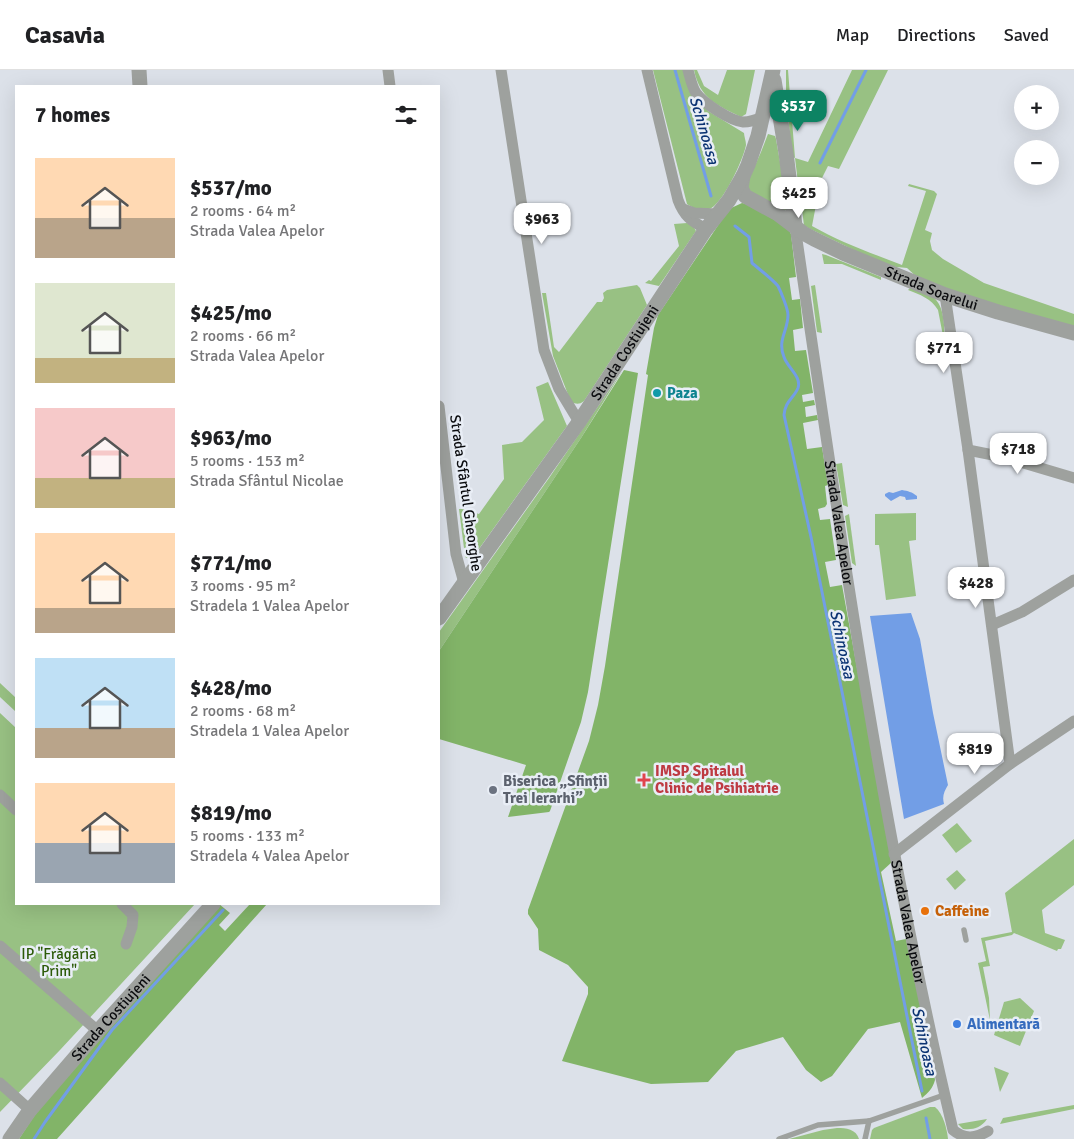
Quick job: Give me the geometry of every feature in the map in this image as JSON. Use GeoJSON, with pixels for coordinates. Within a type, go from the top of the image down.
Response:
{"type":"FeatureCollection","features":[{"type":"Feature","properties":{"kind":"street"},"geometry":{"type":"LineString","coordinates":[[139,70],[140,85]]}},
{"type":"Feature","properties":{"kind":"street"},"geometry":{"type":"LineString","coordinates":[[388,70],[390,85]]}},
{"type":"Feature","properties":{"kind":"street"},"geometry":{"type":"LineString","coordinates":[[501,70],[544,350],[559,389],[579,422]]}},
{"type":"Feature","properties":{"kind":"street"},"geometry":{"type":"LineString","coordinates":[[647,70],[681,209],[684,214],[706,229]]}},
{"type":"Feature","properties":{"kind":"street"},"geometry":{"type":"LineString","coordinates":[[688,70],[696,92],[708,104],[729,118],[745,122],[754,120],[761,124],[776,126],[782,133]]}},
{"type":"Feature","properties":{"kind":"street","name":"Strada Costiujeni"},"geometry":{"type":"LineString","coordinates":[[440,617],[579,422],[706,229],[729,200],[743,176],[752,154],[773,72]]}},
{"type":"Feature","properties":{"kind":"street","name":"Strada Valea Apelor"},"geometry":{"type":"LineString","coordinates":[[773,72],[836,512],[894,854],[953,1130],[966,1139],[980,1136],[988,1131]]}},
{"type":"Feature","properties":{"kind":"street"},"geometry":{"type":"LineString","coordinates":[[729,200],[746,196],[741,188],[743,176]]}},
{"type":"Feature","properties":{"kind":"street","name":"Strada Soarelui"},"geometry":{"type":"LineString","coordinates":[[746,196],[778,214],[803,233],[821,243],[945,295],[1074,333]]}},
{"type":"Feature","properties":{"kind":"street"},"geometry":{"type":"LineString","coordinates":[[778,214],[785,212],[789,207],[791,198]]}},
{"type":"Feature","properties":{"kind":"street"},"geometry":{"type":"LineString","coordinates":[[681,209],[694,213],[717,214]]}},
{"type":"Feature","properties":{"kind":"street"},"geometry":{"type":"LineString","coordinates":[[945,295],[968,450],[1010,764]]}},
{"type":"Feature","properties":{"kind":"street","name":"Strada Sfântul Gheorghe"},"geometry":{"type":"LineString","coordinates":[[440,415],[456,554],[464,583]]}},
{"type":"Feature","properties":{"kind":"street"},"geometry":{"type":"LineString","coordinates":[[968,450],[1003,456],[1074,478]]}},
{"type":"Feature","properties":{"kind":"street"},"geometry":{"type":"LineString","coordinates":[[992,625],[1022,612],[1074,580]]}},
{"type":"Feature","properties":{"kind":"street"},"geometry":{"type":"LineString","coordinates":[[894,854],[1010,764],[1074,721]]}},
{"type":"Feature","properties":{"kind":"street"},"geometry":{"type":"LineString","coordinates":[[0,796],[15,809]]}},
{"type":"Feature","properties":{"kind":"street"},"geometry":{"type":"LineString","coordinates":[[123,905],[133,915],[132,927],[126,944]]}},
{"type":"Feature","properties":{"kind":"street","name":"Strada Costiujeni"},"geometry":{"type":"LineString","coordinates":[[10,1138],[30,1110],[98,1031],[212,905]]}},
{"type":"Feature","properties":{"kind":"street"},"geometry":{"type":"LineString","coordinates":[[0,946],[98,1031]]}},
{"type":"Feature","properties":{"kind":"street"},"geometry":{"type":"LineString","coordinates":[[0,1083],[30,1110]]}},
{"type":"Feature","properties":{"kind":"lane"},"geometry":{"type":"LineString","coordinates":[[964,930],[966,940]]}},
{"type":"Feature","properties":{"kind":"lane"},"geometry":{"type":"LineString","coordinates":[[779,1139],[818,1126],[869,1121],[944,1094]]}},
{"type":"Feature","properties":{"kind":"lane"},"geometry":{"type":"LineString","coordinates":[[865,1139],[869,1121]]}},
{"type":"Feature","properties":{"kind":"green space"},"geometry":{"type":"Polygon","coordinates":[[[653,70],[683,70],[708,111],[744,133],[746,145],[737,170],[720,200],[709,209],[700,210],[687,204],[653,70]]]}},
{"type":"Feature","properties":{"kind":"green space"},"geometry":{"type":"Polygon","coordinates":[[[694,70],[697,70],[704,86],[718,95],[727,70],[755,70],[746,114],[741,117],[711,100],[701,88],[694,70]]]}},
{"type":"Feature","properties":{"kind":"green space"},"geometry":{"type":"Polygon","coordinates":[[[786,70],[788,70],[795,158],[792,157],[786,95],[786,70]]]}},
{"type":"Feature","properties":{"kind":"green space"},"geometry":{"type":"Polygon","coordinates":[[[852,70],[888,70],[839,169],[828,166],[818,191],[798,183],[795,158],[808,162],[852,70]]]}},
{"type":"Feature","properties":{"kind":"green space"},"geometry":{"type":"Polygon","coordinates":[[[768,134],[775,136],[776,139],[786,210],[782,211],[745,188],[768,134]]]}},
{"type":"Feature","properties":{"kind":"green space"},"geometry":{"type":"Polygon","coordinates":[[[909,184],[934,191],[937,194],[925,230],[932,233],[930,241],[932,250],[943,259],[984,283],[1074,314],[1074,327],[1052,322],[920,280],[907,268],[887,266],[804,226],[801,200],[816,205],[812,226],[845,242],[902,265],[926,191],[908,186],[909,184]]]}},
{"type":"Feature","properties":{"kind":"green space"},"geometry":{"type":"Polygon","coordinates":[[[742,203],[787,227],[791,234],[796,277],[789,278],[792,300],[800,299],[803,328],[793,330],[795,351],[806,350],[813,393],[802,395],[803,402],[814,400],[815,405],[805,407],[806,417],[817,415],[818,420],[803,423],[807,449],[822,447],[828,485],[825,486],[827,504],[825,507],[818,509],[820,520],[830,519],[836,560],[825,562],[830,587],[842,585],[892,862],[881,872],[896,941],[906,939],[929,1041],[935,1080],[930,1090],[922,1098],[900,1022],[868,1029],[832,1076],[821,1082],[806,1070],[783,1037],[736,1051],[708,1082],[651,1084],[562,1061],[588,994],[588,987],[568,965],[539,950],[538,929],[528,914],[589,741],[598,705],[654,328],[658,315],[729,209],[742,203]]]}},
{"type":"Feature","properties":{"kind":"green space"},"geometry":{"type":"Polygon","coordinates":[[[687,223],[693,226],[696,231],[659,286],[645,283],[649,280],[651,281],[679,246],[674,224],[687,223]]]}},
{"type":"Feature","properties":{"kind":"green space"},"geometry":{"type":"Polygon","coordinates":[[[822,254],[881,277],[881,280],[842,264],[824,264],[822,254]]]}},
{"type":"Feature","properties":{"kind":"green space"},"geometry":{"type":"Polygon","coordinates":[[[637,285],[647,305],[584,401],[578,404],[571,402],[553,356],[542,293],[546,293],[554,347],[559,352],[597,302],[602,302],[604,298],[603,293],[607,290],[637,285]]]}},
{"type":"Feature","properties":{"kind":"green space"},"geometry":{"type":"Polygon","coordinates":[[[815,285],[822,333],[817,332],[811,286],[815,285]]]}},
{"type":"Feature","properties":{"kind":"green space"},"geometry":{"type":"Polygon","coordinates":[[[910,288],[931,296],[937,301],[942,311],[944,341],[938,310],[929,300],[908,290],[910,288]]]}},
{"type":"Feature","properties":{"kind":"green space"},"geometry":{"type":"Polygon","coordinates":[[[623,370],[581,438],[440,650],[440,631],[549,478],[623,370]]]}},
{"type":"Feature","properties":{"kind":"green space"},"geometry":{"type":"Polygon","coordinates":[[[624,370],[638,373],[588,692],[581,722],[550,811],[508,817],[526,765],[440,739],[440,650],[624,370]]]}},
{"type":"Feature","properties":{"kind":"green space"},"geometry":{"type":"Polygon","coordinates":[[[548,382],[567,426],[476,553],[470,558],[466,558],[459,509],[479,514],[504,479],[502,445],[522,442],[544,420],[536,387],[548,382]]]}},
{"type":"Feature","properties":{"kind":"green space"},"geometry":{"type":"Polygon","coordinates":[[[842,463],[848,507],[843,505],[836,464],[842,463]]]}},
{"type":"Feature","properties":{"kind":"green space"},"geometry":{"type":"Polygon","coordinates":[[[916,513],[916,540],[909,541],[916,596],[886,600],[879,545],[875,545],[875,514],[916,513]]]}},
{"type":"Feature","properties":{"kind":"green space"},"geometry":{"type":"Polygon","coordinates":[[[849,514],[856,566],[852,563],[845,516],[849,514]]]}},
{"type":"Feature","properties":{"kind":"green space"},"geometry":{"type":"Polygon","coordinates":[[[0,683],[15,697],[15,711],[0,697],[0,683]]]}},
{"type":"Feature","properties":{"kind":"green space","name":"IP \"Frăgăria Prim\""},"geometry":{"type":"Polygon","coordinates":[[[0,713],[15,727],[15,905],[194,905],[0,1112],[0,713]]]}},
{"type":"Feature","properties":{"kind":"green space"},"geometry":{"type":"Polygon","coordinates":[[[957,823],[972,841],[956,853],[942,835],[957,823]]]}},
{"type":"Feature","properties":{"kind":"green space"},"geometry":{"type":"Polygon","coordinates":[[[1074,839],[1074,885],[1042,910],[1045,933],[1065,940],[1061,949],[1057,951],[1014,933],[985,941],[990,966],[983,967],[989,998],[990,1020],[978,963],[986,961],[981,938],[1012,932],[1005,893],[1074,839]]]}},
{"type":"Feature","properties":{"kind":"green space"},"geometry":{"type":"Polygon","coordinates":[[[957,870],[966,880],[955,890],[946,879],[957,870]]]}},
{"type":"Feature","properties":{"kind":"green space"},"geometry":{"type":"Polygon","coordinates":[[[218,905],[230,913],[219,925],[225,931],[249,905],[266,905],[57,1139],[19,1139],[51,1093],[218,905]]]}},
{"type":"Feature","properties":{"kind":"green space"},"geometry":{"type":"Polygon","coordinates":[[[1020,998],[1034,1011],[1020,1046],[994,1035],[1004,1002],[1020,998]]]}},
{"type":"Feature","properties":{"kind":"green space"},"geometry":{"type":"Polygon","coordinates":[[[994,1067],[1009,1073],[1000,1092],[994,1067]]]}},
{"type":"Feature","properties":{"kind":"green space"},"geometry":{"type":"Polygon","coordinates":[[[1074,1105],[1074,1109],[1000,1124],[1003,1118],[1074,1105]]]}},
{"type":"Feature","properties":{"kind":"green space"},"geometry":{"type":"Polygon","coordinates":[[[930,1107],[935,1107],[940,1113],[946,1126],[948,1139],[870,1139],[874,1128],[930,1107]]]}},
{"type":"Feature","properties":{"kind":"green space"},"geometry":{"type":"Polygon","coordinates":[[[987,1119],[973,1129],[963,1129],[958,1124],[987,1119]]]}},
{"type":"Feature","properties":{"kind":"green space"},"geometry":{"type":"Polygon","coordinates":[[[837,1128],[853,1131],[859,1139],[789,1139],[823,1130],[837,1128]]]}},
{"type":"Feature","properties":{"kind":"water"},"geometry":{"type":"Polygon","coordinates":[[[902,490],[917,496],[917,499],[906,500],[905,497],[900,496],[891,501],[885,496],[889,492],[893,493],[902,490]]]}},
{"type":"Feature","properties":{"kind":"water"},"geometry":{"type":"Polygon","coordinates":[[[911,613],[920,639],[948,785],[944,794],[944,804],[904,819],[870,616],[911,613]]]}},
{"type":"Feature","properties":{"kind":"waterway","name":"Schinoasa"},"geometry":{"type":"LineString","coordinates":[[675,70],[711,196]]}},
{"type":"Feature","properties":{"kind":"waterway"},"geometry":{"type":"LineString","coordinates":[[820,163],[866,70]]}},
{"type":"Feature","properties":{"kind":"waterway","name":"Schinoasa"},"geometry":{"type":"LineString","coordinates":[[735,226],[749,237],[752,263],[778,286],[788,312],[788,321],[782,340],[782,351],[799,384],[786,406],[784,415],[811,537],[922,1091]]}},
{"type":"Feature","properties":{"kind":"waterway"},"geometry":{"type":"LineString","coordinates":[[34,1139],[112,1030],[223,910]]}},
{"type":"Feature","properties":{"kind":"waterway","name":"Schinoasa"},"geometry":{"type":"LineString","coordinates":[[926,1118],[930,1139]]}},
{"type":"Feature","properties":{"kind":"place","name":"Paza"},"geometry":{"type":"Point","coordinates":[657,393]}},
{"type":"Feature","properties":{"kind":"place","name":"IMSP Spitalul Clinic de Psihiatrie"},"geometry":{"type":"Point","coordinates":[644,780]}},
{"type":"Feature","properties":{"kind":"place","name":"Biserica „Sfinții Trei Ierarhi”"},"geometry":{"type":"Point","coordinates":[493,790]}},
{"type":"Feature","properties":{"kind":"place","name":"Caffeine"},"geometry":{"type":"Point","coordinates":[925,911]}},
{"type":"Feature","properties":{"kind":"place","name":"Alimentară"},"geometry":{"type":"Point","coordinates":[957,1024]}}]}
